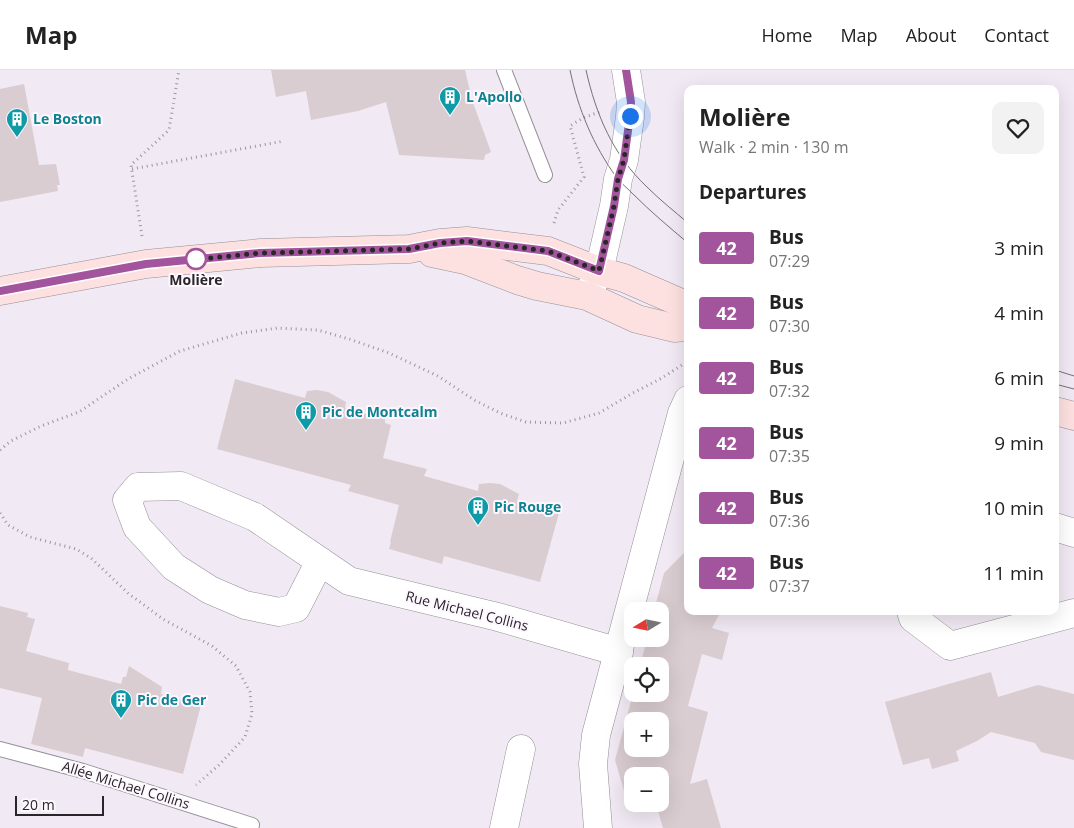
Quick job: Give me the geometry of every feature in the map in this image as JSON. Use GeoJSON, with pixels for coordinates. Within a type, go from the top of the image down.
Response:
{"type":"FeatureCollection","features":[{"type":"Feature","properties":{"kind":"street"},"geometry":{"type":"LineString","coordinates":[[587,296],[599,271],[614,206],[618,179],[624,160],[631,102],[626,70]]}},
{"type":"Feature","properties":{"kind":"street"},"geometry":{"type":"LineString","coordinates":[[0,291],[146,264],[260,253],[409,249],[440,243],[467,241],[548,251],[599,271],[624,278],[684,304]]}},
{"type":"Feature","properties":{"kind":"street"},"geometry":{"type":"LineString","coordinates":[[409,249],[465,260],[537,286],[587,296],[637,319],[674,328],[684,327]]}},
{"type":"Feature","properties":{"kind":"street"},"geometry":{"type":"LineString","coordinates":[[1059,411],[1074,416]]}},
{"type":"Feature","properties":{"kind":"street"},"geometry":{"type":"LineString","coordinates":[[598,828],[593,764],[596,735],[684,416]]}},
{"type":"Feature","properties":{"kind":"street","name":"Rue Michael Collins"},"geometry":{"type":"LineString","coordinates":[[320,561],[296,608],[279,612],[245,604],[210,590],[174,567],[137,527],[127,500],[138,487],[181,486],[255,517],[320,561],[349,581],[498,618],[619,652]]}},
{"type":"Feature","properties":{"kind":"street"},"geometry":{"type":"LineString","coordinates":[[1059,528],[1074,533]]}},
{"type":"Feature","properties":{"kind":"street"},"geometry":{"type":"LineString","coordinates":[[912,615],[913,618],[950,646],[1074,612]]}},
{"type":"Feature","properties":{"kind":"street"},"geometry":{"type":"LineString","coordinates":[[504,828],[521,749]]}},
{"type":"Feature","properties":{"kind":"lane"},"geometry":{"type":"LineString","coordinates":[[504,70],[545,176]]}},
{"type":"Feature","properties":{"kind":"lane","name":"Allée Michael Collins"},"geometry":{"type":"LineString","coordinates":[[0,750],[83,770],[252,825]]}},
{"type":"Feature","properties":{"kind":"path"},"geometry":{"type":"LineString","coordinates":[[146,264],[132,165],[169,130],[179,70]]}},
{"type":"Feature","properties":{"kind":"path"},"geometry":{"type":"LineString","coordinates":[[548,251],[558,210],[584,177],[570,126],[583,118],[631,102]]}},
{"type":"Feature","properties":{"kind":"path"},"geometry":{"type":"LineString","coordinates":[[132,169],[284,140]]}},
{"type":"Feature","properties":{"kind":"path"},"geometry":{"type":"LineString","coordinates":[[0,450],[11,440],[41,426],[79,412],[128,379],[180,351],[242,333],[278,328],[318,330],[389,353],[438,376],[474,400],[500,413],[526,422],[563,423],[599,413],[684,365]]}},
{"type":"Feature","properties":{"kind":"path"},"geometry":{"type":"LineString","coordinates":[[0,513],[8,526],[30,537],[76,549],[91,558],[129,594],[163,619],[212,646],[236,666],[250,692],[252,714],[245,737],[219,765],[175,800]]}},
{"type":"Feature","properties":{"kind":"building","name":"L'Apollo"},"geometry":{"type":"Polygon","coordinates":[[[271,70],[465,70],[472,100],[491,152],[485,155],[484,160],[399,155],[386,102],[358,111],[311,120],[306,91],[276,97],[271,70]]]}},
{"type":"Feature","properties":{"kind":"building","name":"Le Boston"},"geometry":{"type":"Polygon","coordinates":[[[24,84],[39,165],[56,164],[60,185],[57,185],[58,191],[0,202],[0,89],[24,84]]]}},
{"type":"Feature","properties":{"kind":"building"},"geometry":{"type":"Polygon","coordinates":[[[235,379],[305,398],[307,391],[328,392],[346,402],[345,408],[385,419],[385,423],[391,425],[383,458],[427,469],[424,476],[478,491],[479,484],[500,484],[519,494],[517,501],[559,513],[540,582],[444,556],[442,564],[389,549],[399,505],[348,491],[351,485],[217,449],[235,379]]]}},
{"type":"Feature","properties":{"kind":"building"},"geometry":{"type":"Polygon","coordinates":[[[684,553],[684,615],[719,615],[712,628],[729,633],[722,660],[702,654],[688,706],[708,712],[690,784],[707,779],[721,828],[663,828],[658,812],[669,812],[669,767],[624,767],[624,791],[615,760],[624,727],[624,757],[669,757],[669,712],[628,712],[631,702],[669,702],[669,657],[642,657],[645,648],[669,648],[669,602],[656,602],[664,573],[684,553]]]}},
{"type":"Feature","properties":{"kind":"building","name":"Pic de Ger"},"geometry":{"type":"Polygon","coordinates":[[[0,606],[28,613],[27,617],[35,619],[26,651],[69,663],[68,670],[121,684],[123,677],[126,677],[129,666],[162,687],[161,694],[201,705],[183,774],[85,748],[83,757],[31,744],[42,698],[0,688],[0,606]]]}},
{"type":"Feature","properties":{"kind":"building"},"geometry":{"type":"Polygon","coordinates":[[[991,672],[998,697],[1038,685],[1074,694],[1074,760],[1041,752],[1035,743],[991,732],[956,751],[959,761],[932,769],[929,758],[903,765],[885,702],[991,672]]]}},
{"type":"Feature","properties":{"kind":"tram line"},"geometry":{"type":"LineString","coordinates":[[570,70],[577,99],[587,126],[608,165],[623,184],[684,240]]}},
{"type":"Feature","properties":{"kind":"tram line"},"geometry":{"type":"LineString","coordinates":[[586,70],[595,103],[615,148],[635,175],[684,220]]}},
{"type":"Feature","properties":{"kind":"tram line"},"geometry":{"type":"LineString","coordinates":[[1059,371],[1074,376]]}},
{"type":"Feature","properties":{"kind":"tram line"},"geometry":{"type":"LineString","coordinates":[[1059,385],[1074,389]]}},
{"type":"Feature","properties":{"kind":"bus line","name":"42"},"geometry":{"type":"LineString","coordinates":[[0,291],[146,264],[260,253],[409,249],[440,243],[467,241],[548,251],[599,271],[614,206],[618,179],[624,160],[630,116],[631,102],[626,70]]}},
{"type":"Feature","properties":{"kind":"place","name":"L'Apollo"},"geometry":{"type":"Point","coordinates":[450,116]}},
{"type":"Feature","properties":{"kind":"place","name":"Le Boston"},"geometry":{"type":"Point","coordinates":[17,138]}},
{"type":"Feature","properties":{"kind":"place","name":"Molière"},"geometry":{"type":"Point","coordinates":[196,259]}},
{"type":"Feature","properties":{"kind":"place","name":"Pic de Montcalm"},"geometry":{"type":"Point","coordinates":[306,431]}},
{"type":"Feature","properties":{"kind":"place","name":"Pic Rouge"},"geometry":{"type":"Point","coordinates":[478,526]}},
{"type":"Feature","properties":{"kind":"place","name":"Pic de Ger"},"geometry":{"type":"Point","coordinates":[121,719]}},
{"type":"Feature","properties":{"kind":"route"},"geometry":{"type":"LineString","coordinates":[[196,259],[190,260],[260,253],[409,249],[440,243],[467,241],[548,251],[599,271],[614,206],[618,179],[624,160],[630,116]]}}]}
